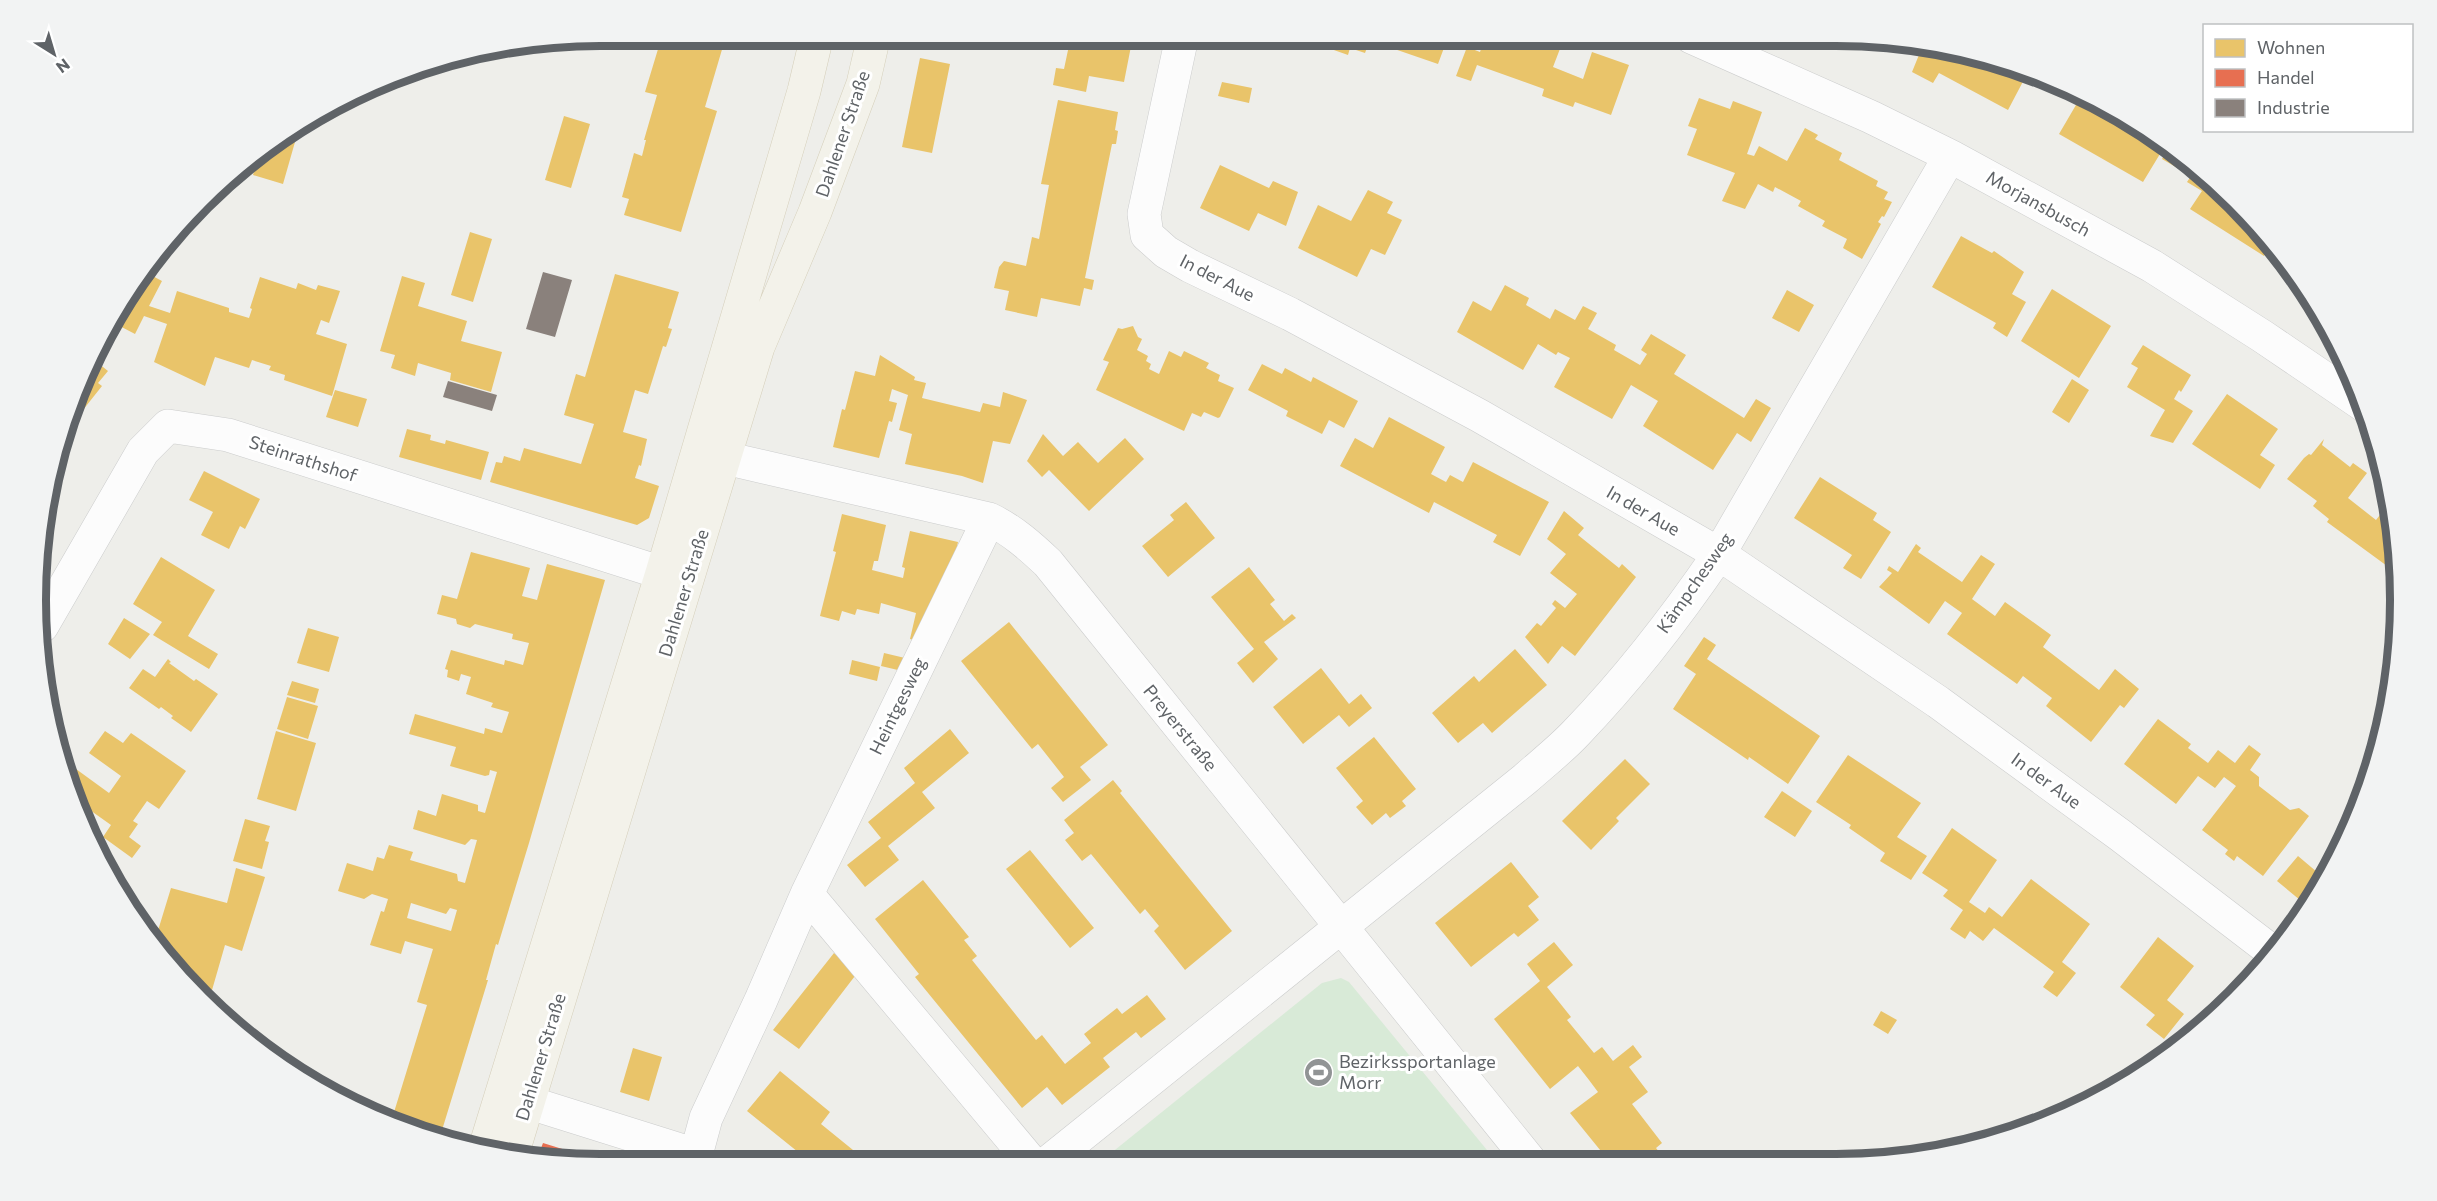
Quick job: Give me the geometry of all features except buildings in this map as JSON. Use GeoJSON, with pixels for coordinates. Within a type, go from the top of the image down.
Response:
{"type":"FeatureCollection","features":[{"type":"Feature","properties":{"kind":"main road","name":"Dahlener Straße"},"geometry":{"type":"LineString","coordinates":[[487,1143],[662,573],[815,46]]}},
{"type":"Feature","properties":{"kind":"main road","name":"Dahlener Straße"},"geometry":{"type":"LineString","coordinates":[[514,1148],[758,347],[819,201],[862,84],[872,46]]}},
{"type":"Feature","properties":{"kind":"street","name":"In der Aue"},"geometry":{"type":"LineString","coordinates":[[1180,46],[1144,214],[1147,235],[1166,252],[1290,315],[1480,417],[1719,554],[1938,702],[2120,835],[2268,948]]}},
{"type":"Feature","properties":{"kind":"street","name":"Morjansbusch"},"geometry":{"type":"LineString","coordinates":[[1711,46],[1871,117],[1950,156],[2152,267],[2262,336],[2351,397]]}},
{"type":"Feature","properties":{"kind":"street","name":"Kämpchesweg"},"geometry":{"type":"LineString","coordinates":[[1341,928],[1526,779],[1575,734],[1620,685],[1684,605],[1719,554],[1950,156]]}},
{"type":"Feature","properties":{"kind":"street","name":"Steinrathshof"},"geometry":{"type":"LineString","coordinates":[[47,617],[143,451],[168,426],[228,435],[662,573]]}},
{"type":"Feature","properties":{"kind":"street","name":"Preyerstraße"},"geometry":{"type":"LineString","coordinates":[[726,458],[989,519],[1018,536],[1048,563],[1524,1154]]}},
{"type":"Feature","properties":{"kind":"street","name":"Heintgesweg"},"geometry":{"type":"LineString","coordinates":[[698,1154],[706,1118],[807,894],[989,519]]}},
{"type":"Feature","properties":{"kind":"street"},"geometry":{"type":"LineString","coordinates":[[807,894],[1025,1154]]}},
{"type":"Feature","properties":{"kind":"street"},"geometry":{"type":"LineString","coordinates":[[1057,1154],[1341,928]]}},
{"type":"Feature","properties":{"kind":"street","name":"Heintgesweg"},"geometry":{"type":"LineString","coordinates":[[527,1102],[682,1154]]}},
{"type":"Feature","properties":{"kind":"green space","name":"Bezirkssportanlage Morr"},"geometry":{"type":"Polygon","coordinates":[[[1341,978],[1349,982],[1490,1154],[1110,1154],[1322,983],[1341,978]]]}},
{"type":"Feature","properties":{"kind":"place","name":"Bezirkssportanlage Morr"},"geometry":{"type":"Point","coordinates":[1318,1072]}}]}
